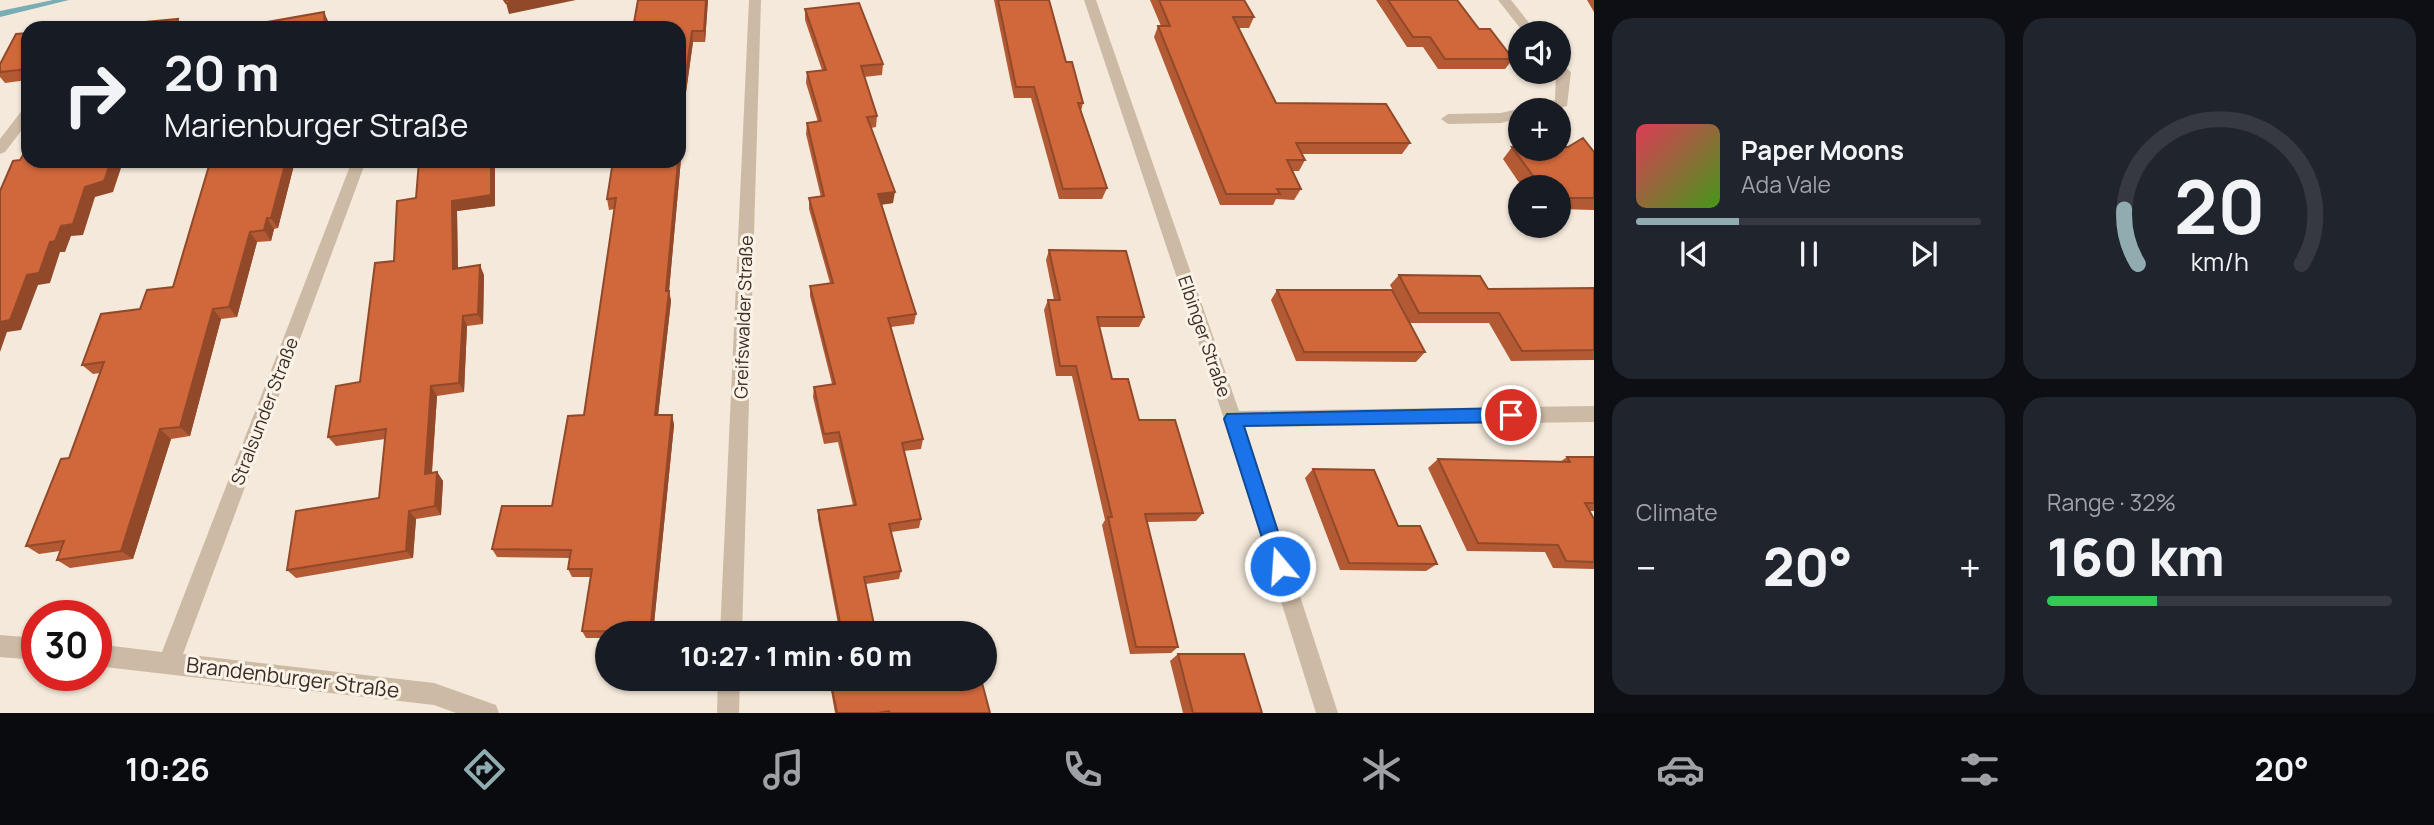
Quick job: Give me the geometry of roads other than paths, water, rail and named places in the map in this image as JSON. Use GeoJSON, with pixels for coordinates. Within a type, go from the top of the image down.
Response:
{"type":"FeatureCollection","features":[{"type":"Feature","properties":{"kind":"street","name":"Greifswalder Straße"},"geometry":{"type":"LineString","coordinates":[[731,621],[755,0]]}},
{"type":"Feature","properties":{"kind":"street","name":"Elbinger Straße"},"geometry":{"type":"LineString","coordinates":[[1090,0],[1233,419],[1327,713]]}},
{"type":"Feature","properties":{"kind":"street"},"geometry":{"type":"LineString","coordinates":[[1504,0],[1521,21]]}},
{"type":"Feature","properties":{"kind":"street"},"geometry":{"type":"LineString","coordinates":[[1448,119],[1508,116]]}},
{"type":"Feature","properties":{"kind":"street"},"geometry":{"type":"LineString","coordinates":[[0,149],[21,121]]}},
{"type":"Feature","properties":{"kind":"street","name":"Stralsunder Straße"},"geometry":{"type":"LineString","coordinates":[[169,662],[356,168]]}},
{"type":"Feature","properties":{"kind":"street"},"geometry":{"type":"LineString","coordinates":[[1233,419],[1594,414]]}},
{"type":"Feature","properties":{"kind":"street"},"geometry":{"type":"LineString","coordinates":[[0,646],[21,648]]}},
{"type":"Feature","properties":{"kind":"street","name":"Brandenburger Straße"},"geometry":{"type":"LineString","coordinates":[[112,657],[434,694],[488,713]]}},
{"type":"Feature","properties":{"kind":"street"},"geometry":{"type":"LineString","coordinates":[[728,713],[729,691]]}},
{"type":"Feature","properties":{"kind":"waterway"},"geometry":{"type":"LineString","coordinates":[[0,14],[65,0]]}}]}
